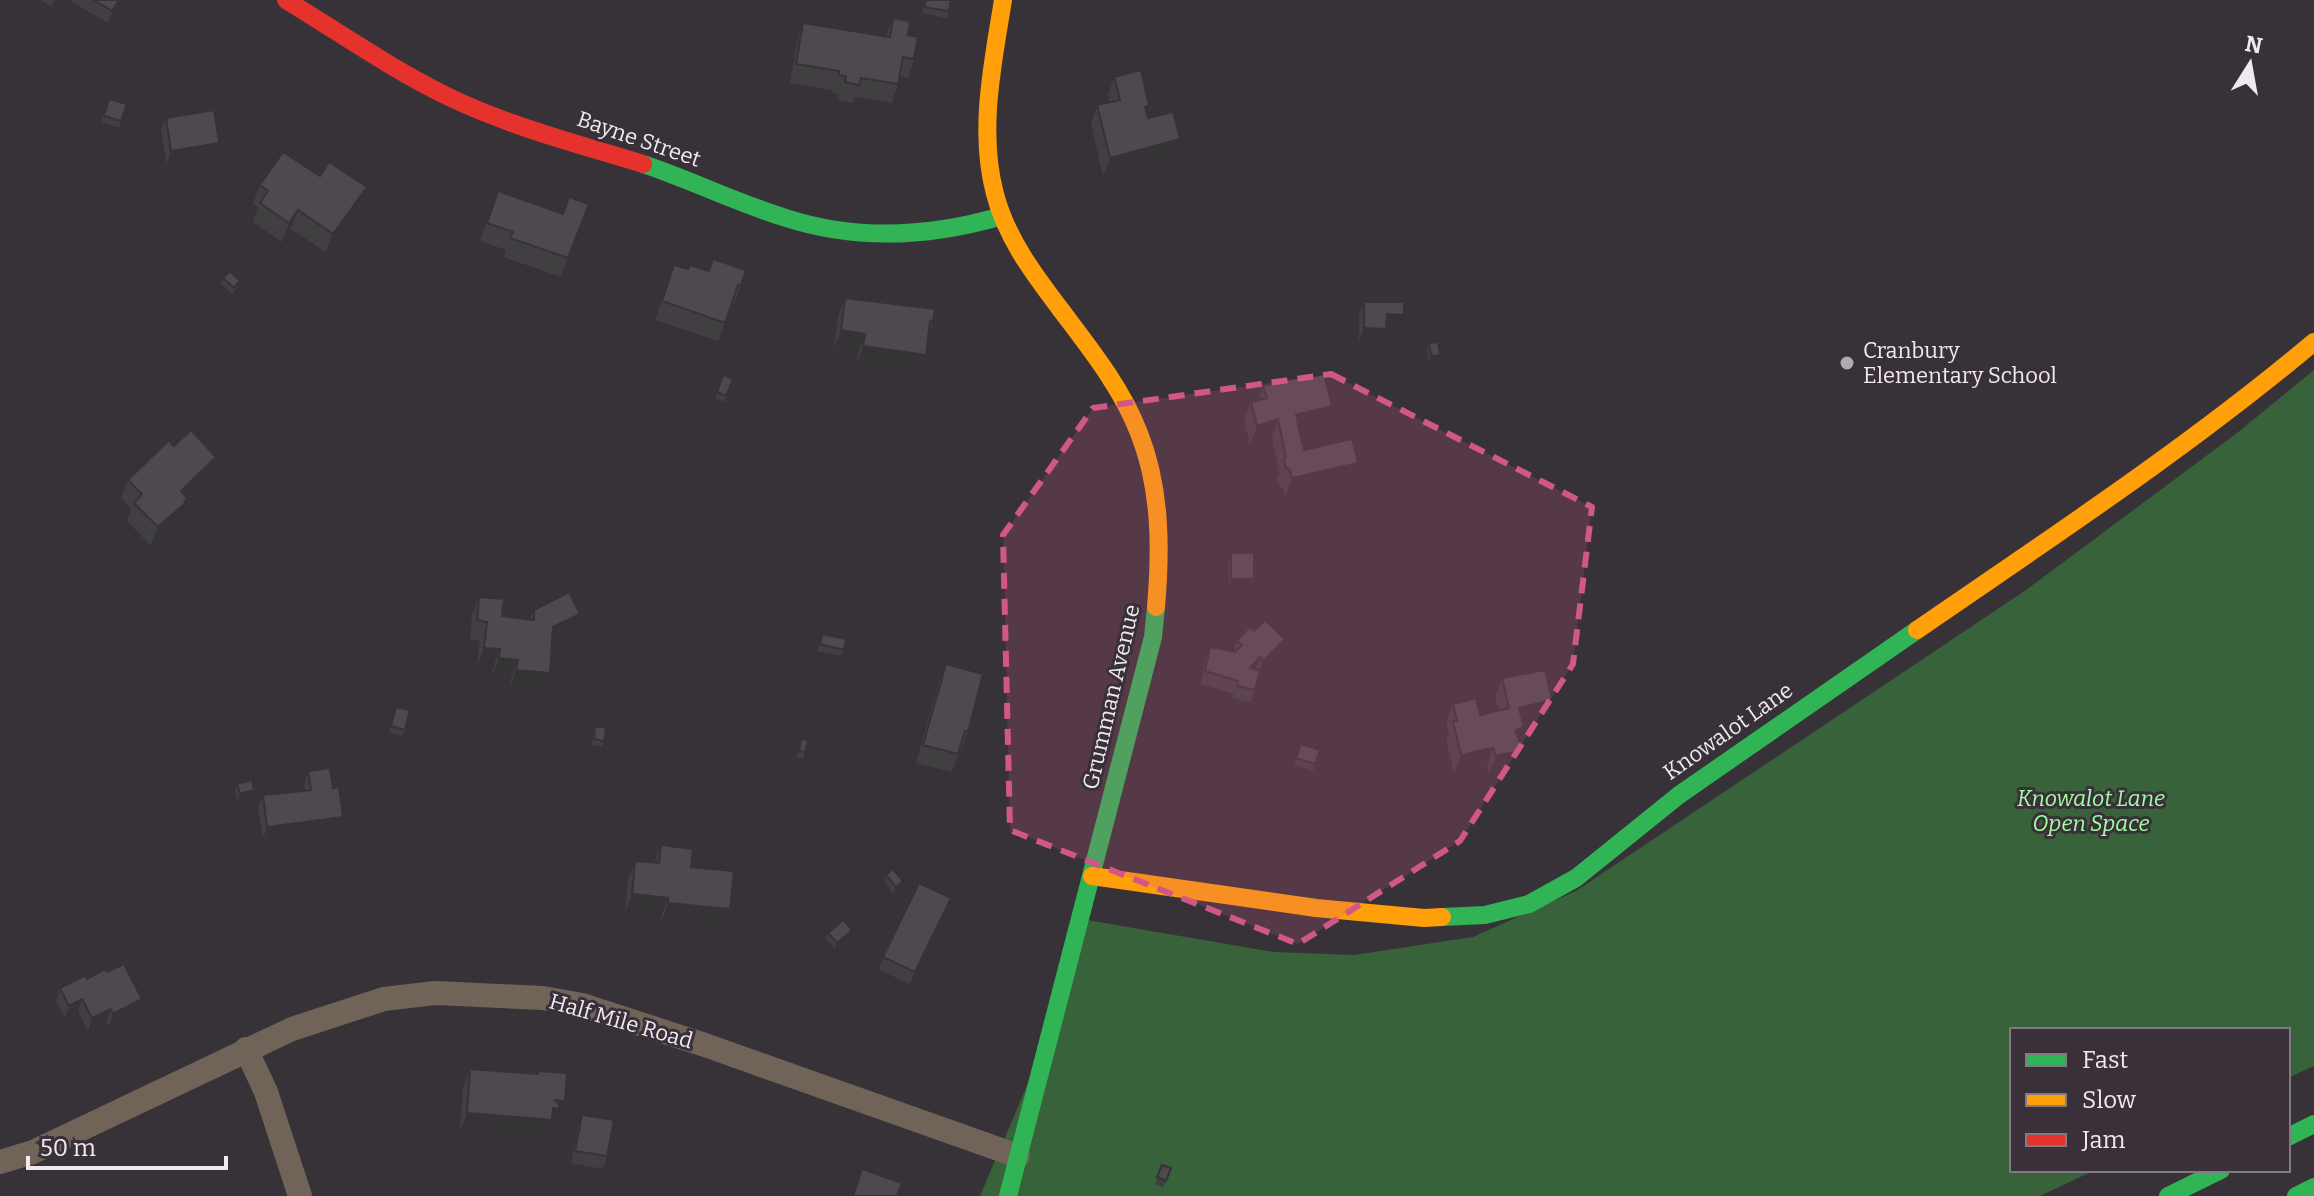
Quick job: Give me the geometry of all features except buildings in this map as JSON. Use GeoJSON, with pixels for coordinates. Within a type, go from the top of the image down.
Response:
{"type":"FeatureCollection","features":[{"type":"Feature","properties":{"kind":"main road","name":"Bayne Street"},"geometry":{"type":"LineString","coordinates":[[286,0],[425,83],[476,109],[669,173],[801,222],[854,232],[903,234],[970,226],[1002,216]]}},
{"type":"Feature","properties":{"kind":"main road","name":"Grumman Avenue"},"geometry":{"type":"LineString","coordinates":[[1003,0],[988,126],[992,175],[1002,216],[1020,250],[1112,381],[1140,434],[1153,483],[1158,539],[1158,598],[1153,637],[1008,1196]]}},
{"type":"Feature","properties":{"kind":"main road","name":"Knowalot Lane"},"geometry":{"type":"LineString","coordinates":[[1092,876],[1316,908],[1424,918],[1510,911],[1544,898],[1576,878],[1692,785],[2212,426],[2314,342]]}},
{"type":"Feature","properties":{"kind":"main road"},"geometry":{"type":"LineString","coordinates":[[2290,1136],[2314,1124]]}},
{"type":"Feature","properties":{"kind":"main road"},"geometry":{"type":"LineString","coordinates":[[2168,1196],[2217,1172]]}},
{"type":"Feature","properties":{"kind":"main road"},"geometry":{"type":"LineString","coordinates":[[2296,1196],[2314,1187]]}},
{"type":"Feature","properties":{"kind":"street","name":"Half Mile Road"},"geometry":{"type":"LineString","coordinates":[[0,1162],[33,1152],[292,1029],[384,999],[435,993],[543,998],[582,1005],[705,1045],[1018,1156]]}},
{"type":"Feature","properties":{"kind":"street"},"geometry":{"type":"LineString","coordinates":[[246,1049],[266,1092],[300,1196]]}},
{"type":"Feature","properties":{"kind":"highlighted area"},"geometry":{"type":"Polygon","coordinates":[[[1331,374],[1592,507],[1573,664],[1460,841],[1298,944],[1010,830],[1003,535],[1093,408],[1331,374]]]}},
{"type":"Feature","properties":{"kind":"green space","name":"Knowalot Lane Open Space"},"geometry":{"type":"Polygon","coordinates":[[[2314,370],[2314,1066],[2290,1077],[2290,1028],[2010,1028],[2010,1172],[2091,1172],[2040,1196],[980,1196],[1032,1074],[1081,919],[1274,952],[1354,955],[1473,937],[1576,891],[2026,590],[2237,433],[2314,370]]]}},
{"type":"Feature","properties":{"kind":"traffic: fast"},"geometry":{"type":"LineString","coordinates":[[643,164],[768,212],[840,230],[894,234],[921,232],[1002,216]]}},
{"type":"Feature","properties":{"kind":"traffic: fast"},"geometry":{"type":"LineString","coordinates":[[1008,1196],[1153,637],[1156,607]]}},
{"type":"Feature","properties":{"kind":"traffic: fast"},"geometry":{"type":"LineString","coordinates":[[1442,917],[1485,915],[1529,904],[1576,878],[1679,795],[1917,630]]}},
{"type":"Feature","properties":{"kind":"traffic: fast"},"geometry":{"type":"LineString","coordinates":[[2290,1136],[2314,1124]]}},
{"type":"Feature","properties":{"kind":"traffic: fast"},"geometry":{"type":"LineString","coordinates":[[2168,1196],[2217,1172]]}},
{"type":"Feature","properties":{"kind":"traffic: fast"},"geometry":{"type":"LineString","coordinates":[[2296,1196],[2314,1187]]}},
{"type":"Feature","properties":{"kind":"traffic: slow"},"geometry":{"type":"LineString","coordinates":[[1003,0],[987,121],[995,194],[1007,227],[1024,257],[1106,371],[1139,433],[1152,475],[1158,519],[1156,607]]}},
{"type":"Feature","properties":{"kind":"traffic: slow"},"geometry":{"type":"LineString","coordinates":[[1917,630],[2169,455],[2314,342]]}},
{"type":"Feature","properties":{"kind":"traffic: slow"},"geometry":{"type":"LineString","coordinates":[[1092,876],[1316,908],[1442,917]]}},
{"type":"Feature","properties":{"kind":"traffic: jam"},"geometry":{"type":"LineString","coordinates":[[286,0],[451,98],[521,126],[643,164]]}},
{"type":"Feature","properties":{"kind":"place","name":"Cranbury Elementary School"},"geometry":{"type":"Point","coordinates":[1847,363]}}]}
